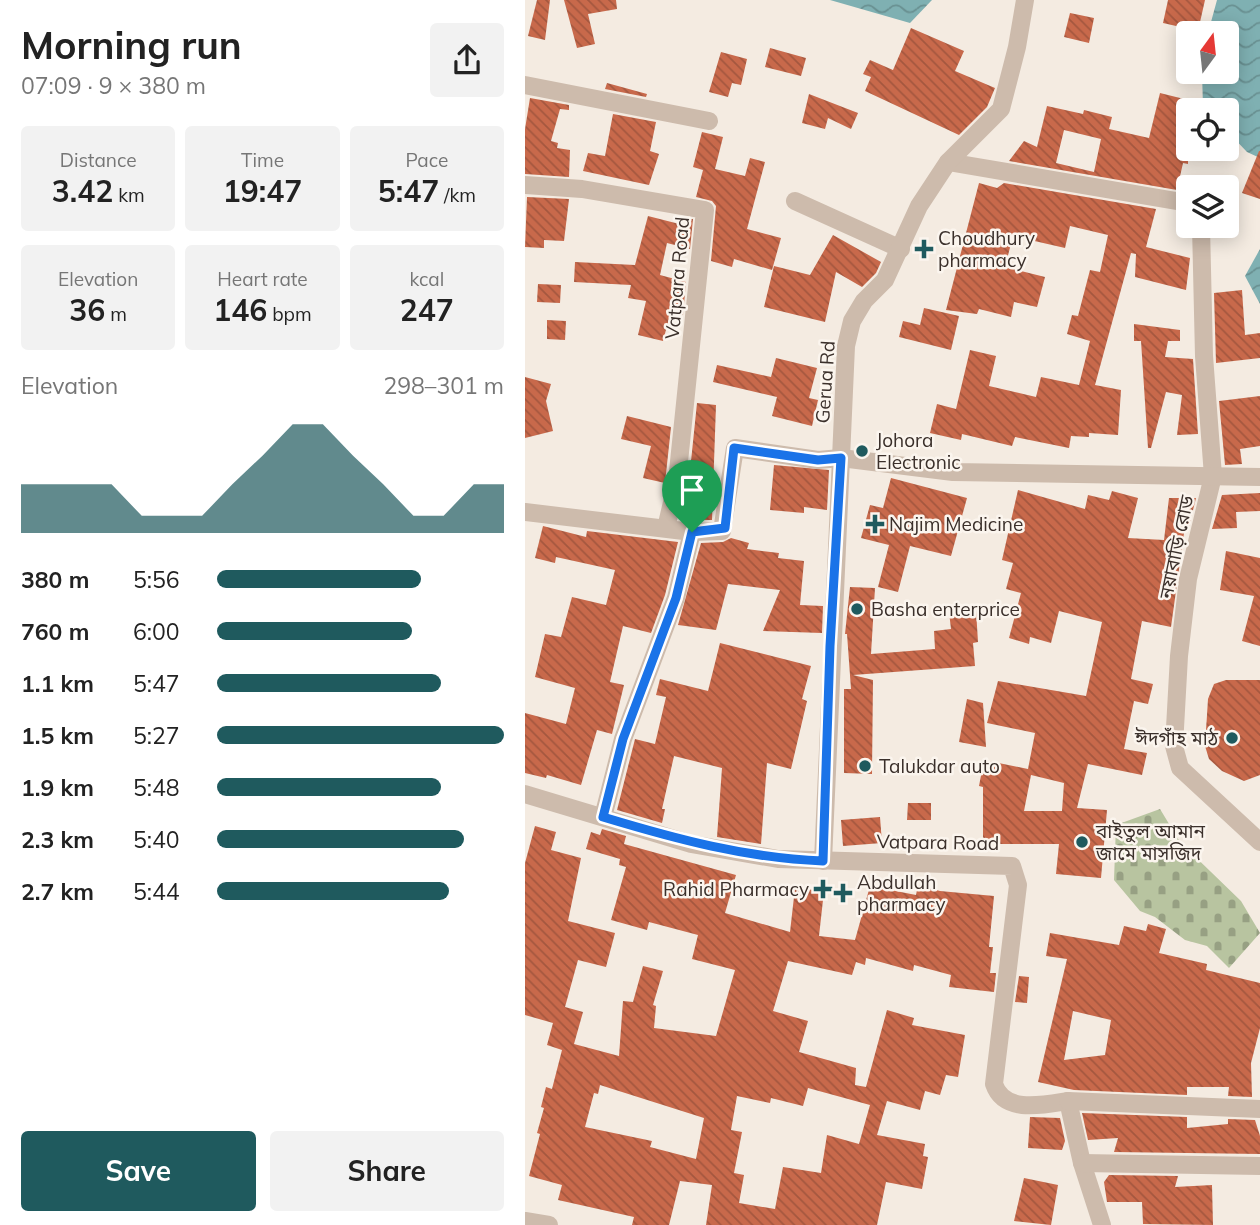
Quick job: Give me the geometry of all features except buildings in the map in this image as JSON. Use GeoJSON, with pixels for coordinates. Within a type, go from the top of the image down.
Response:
{"type":"FeatureCollection","features":[{"type":"Feature","properties":{"kind":"street","name":"Gerua Rd"},"geometry":{"type":"LineString","coordinates":[[823,861],[830,646],[846,346],[852,321],[864,301],[885,280],[919,206],[948,162],[1001,109],[1025,0]]}},
{"type":"Feature","properties":{"kind":"street"},"geometry":{"type":"LineString","coordinates":[[525,85],[709,121]]}},
{"type":"Feature","properties":{"kind":"street"},"geometry":{"type":"LineString","coordinates":[[948,162],[1176,201]]}},
{"type":"Feature","properties":{"kind":"street","name":"Vatpara Road"},"geometry":{"type":"LineString","coordinates":[[525,185],[582,189],[705,210],[677,481],[666,528]]}},
{"type":"Feature","properties":{"kind":"street"},"geometry":{"type":"LineString","coordinates":[[795,201],[901,249]]}},
{"type":"Feature","properties":{"kind":"street","name":"নয়াবাড়ি রোড"},"geometry":{"type":"LineString","coordinates":[[1201,238],[1204,356],[1213,476],[1188,579],[1174,746],[1180,768],[1260,842]]}},
{"type":"Feature","properties":{"kind":"street"},"geometry":{"type":"LineString","coordinates":[[525,512],[692,532],[725,528],[734,448],[818,460],[841,458],[953,472],[1260,477]]}},
{"type":"Feature","properties":{"kind":"street"},"geometry":{"type":"LineString","coordinates":[[603,817],[623,739],[676,598],[692,532]]}},
{"type":"Feature","properties":{"kind":"street","name":"Vatpara Road"},"geometry":{"type":"LineString","coordinates":[[525,794],[691,844],[778,859],[1012,866],[1018,885],[994,1084],[998,1097],[1006,1102],[1025,1105],[1068,1101],[1260,1109]]}},
{"type":"Feature","properties":{"kind":"street"},"geometry":{"type":"LineString","coordinates":[[1068,1101],[1082,1163],[1102,1225]]}},
{"type":"Feature","properties":{"kind":"street"},"geometry":{"type":"LineString","coordinates":[[1082,1163],[1260,1166]]}},
{"type":"Feature","properties":{"kind":"street"},"geometry":{"type":"LineString","coordinates":[[525,1221],[549,1225]]}},
{"type":"Feature","properties":{"kind":"green space"},"geometry":{"type":"Polygon","coordinates":[[[1160,809],[1180,842],[1241,901],[1260,933],[1229,968],[1207,946],[1185,940],[1155,917],[1140,911],[1114,880],[1116,825],[1160,809]]]}},
{"type":"Feature","properties":{"kind":"water"},"geometry":{"type":"Polygon","coordinates":[[[830,0],[932,0],[910,23],[830,0]]]}},
{"type":"Feature","properties":{"kind":"water"},"geometry":{"type":"Polygon","coordinates":[[[1217,0],[1260,0],[1260,158],[1247,152],[1239,144],[1239,98],[1203,98],[1202,84],[1239,84],[1239,21],[1211,21],[1217,0]]]}},
{"type":"Feature","properties":{"kind":"water"},"geometry":{"type":"Polygon","coordinates":[[[1260,249],[1260,304],[1245,276],[1260,249]]]}},
{"type":"Feature","properties":{"kind":"place","name":"Choudhury pharmacy"},"geometry":{"type":"Point","coordinates":[924,249]}},
{"type":"Feature","properties":{"kind":"place","name":"Johora Electronic"},"geometry":{"type":"Point","coordinates":[862,451]}},
{"type":"Feature","properties":{"kind":"place","name":"Najim Medicine"},"geometry":{"type":"Point","coordinates":[875,524]}},
{"type":"Feature","properties":{"kind":"place","name":"Basha enterprice"},"geometry":{"type":"Point","coordinates":[857,609]}},
{"type":"Feature","properties":{"kind":"place","name":"ঈদগাঁহ মাঠ"},"geometry":{"type":"Point","coordinates":[1232,738]}},
{"type":"Feature","properties":{"kind":"place","name":"Talukdar auto"},"geometry":{"type":"Point","coordinates":[865,766]}},
{"type":"Feature","properties":{"kind":"place","name":"বাইতুল আমান জামে মাসজিদ"},"geometry":{"type":"Point","coordinates":[1082,842]}},
{"type":"Feature","properties":{"kind":"place","name":"Rahid Pharmacy"},"geometry":{"type":"Point","coordinates":[823,889]}},
{"type":"Feature","properties":{"kind":"place","name":"Abdullah pharmacy"},"geometry":{"type":"Point","coordinates":[843,893]}},
{"type":"Feature","properties":{"kind":"route"},"geometry":{"type":"LineString","coordinates":[[734,448],[818,460],[841,458],[830,646],[823,861],[778,859],[691,844],[603,817],[629,719],[676,598],[692,532],[722,531],[725,528],[734,448]]}}]}
